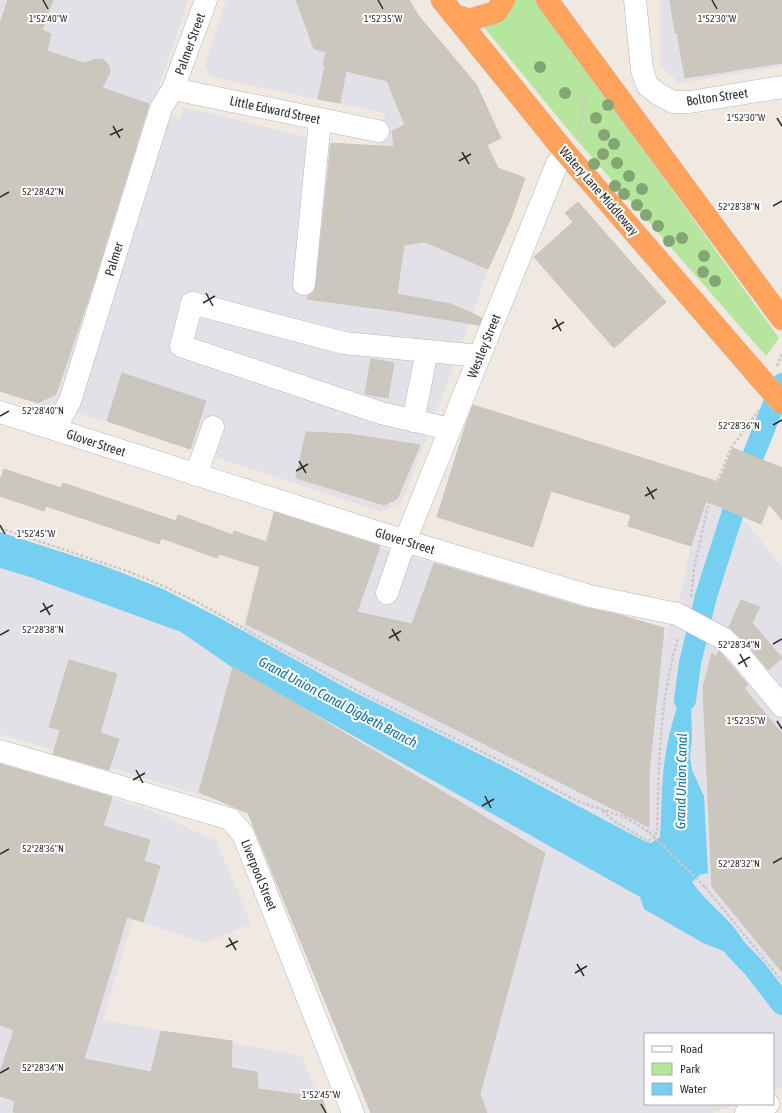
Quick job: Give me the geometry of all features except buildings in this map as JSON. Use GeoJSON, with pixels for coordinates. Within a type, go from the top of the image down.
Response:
{"type":"FeatureCollection","features":[{"type":"Feature","properties":{"kind":"highway"},"geometry":{"type":"LineString","coordinates":[[448,8],[469,20],[496,12],[504,0]]}},
{"type":"Feature","properties":{"kind":"highway"},"geometry":{"type":"LineString","coordinates":[[547,0],[782,319]]}},
{"type":"Feature","properties":{"kind":"highway","name":"Watery Lane Middleway"},"geometry":{"type":"LineString","coordinates":[[448,8],[565,152],[782,403]]}},
{"type":"Feature","properties":{"kind":"street","name":"Palmer Street"},"geometry":{"type":"LineString","coordinates":[[173,89],[206,0]]}},
{"type":"Feature","properties":{"kind":"street","name":"Bolton Street"},"geometry":{"type":"LineString","coordinates":[[636,0],[642,70],[647,85],[658,94],[673,102],[690,102],[782,86]]}},
{"type":"Feature","properties":{"kind":"street","name":"Little Edward Street"},"geometry":{"type":"LineString","coordinates":[[173,89],[378,131]]}},
{"type":"Feature","properties":{"kind":"street","name":"Palmer"},"geometry":{"type":"LineString","coordinates":[[55,429],[70,401],[161,108],[173,89]]}},
{"type":"Feature","properties":{"kind":"street"},"geometry":{"type":"LineString","coordinates":[[304,284],[320,120]]}},
{"type":"Feature","properties":{"kind":"street","name":"Westley Street"},"geometry":{"type":"LineString","coordinates":[[387,594],[405,541],[450,429],[557,164],[565,152]]}},
{"type":"Feature","properties":{"kind":"street"},"geometry":{"type":"LineString","coordinates":[[450,429],[374,411],[180,346],[192,303],[344,343],[480,356]]}},
{"type":"Feature","properties":{"kind":"street"},"geometry":{"type":"LineString","coordinates":[[413,421],[427,351]]}},
{"type":"Feature","properties":{"kind":"street","name":"Glover Street"},"geometry":{"type":"LineString","coordinates":[[0,412],[405,541],[590,596],[677,614],[724,639],[738,653],[782,706]]}},
{"type":"Feature","properties":{"kind":"street"},"geometry":{"type":"LineString","coordinates":[[196,475],[213,426]]}},
{"type":"Feature","properties":{"kind":"street","name":"Liverpool Street"},"geometry":{"type":"LineString","coordinates":[[0,751],[230,819],[243,834],[353,1113]]}},
{"type":"Feature","properties":{"kind":"street"},"geometry":{"type":"LineString","coordinates":[[746,1113],[766,1105]]}},
{"type":"Feature","properties":{"kind":"path"},"geometry":{"type":"LineString","coordinates":[[0,528],[127,571],[161,585],[199,603],[364,694],[513,767],[577,801],[627,818],[649,832],[705,887],[782,981]]}},
{"type":"Feature","properties":{"kind":"shaded area"},"geometry":{"type":"Polygon","coordinates":[[[0,0],[188,0],[151,110],[180,119],[183,107],[331,143],[376,146],[385,113],[211,77],[205,65],[226,0],[368,0],[387,81],[405,125],[392,131],[400,180],[410,212],[425,242],[488,269],[467,331],[402,502],[381,512],[107,421],[38,403],[0,391],[0,0]]]}},
{"type":"Feature","properties":{"kind":"shaded area"},"geometry":{"type":"Polygon","coordinates":[[[660,0],[782,0],[782,66],[679,83],[660,65],[660,0]]]}},
{"type":"Feature","properties":{"kind":"shaded area"},"geometry":{"type":"Polygon","coordinates":[[[712,480],[782,567],[782,1088],[774,1091],[774,1033],[644,1033],[644,1105],[734,1105],[712,1113],[370,1113],[254,822],[247,812],[233,805],[0,734],[0,568],[30,577],[181,632],[233,667],[271,518],[522,587],[665,636],[680,597],[691,546],[712,480]]]}},
{"type":"Feature","properties":{"kind":"shaded area"},"geometry":{"type":"Polygon","coordinates":[[[0,764],[150,810],[216,841],[251,924],[205,943],[133,919],[103,1020],[302,1056],[324,1113],[0,1113],[0,764]]]}},
{"type":"Feature","properties":{"kind":"green space"},"geometry":{"type":"Polygon","coordinates":[[[514,0],[535,0],[779,338],[766,356],[575,138],[483,26],[514,0]]]}},
{"type":"Feature","properties":{"kind":"water","name":"Grand Union Canal Digbeth Branch"},"geometry":{"type":"Polygon","coordinates":[[[0,532],[102,565],[163,589],[216,616],[348,689],[507,768],[644,841],[651,843],[660,837],[663,778],[667,746],[690,667],[692,738],[690,757],[692,770],[704,796],[708,873],[700,875],[692,882],[704,897],[738,932],[745,943],[755,969],[741,958],[703,943],[644,909],[640,897],[233,668],[181,632],[30,577],[0,568],[0,532]]]}},
{"type":"Feature","properties":{"kind":"waterway","name":"Grand Union Canal"},"geometry":{"type":"LineString","coordinates":[[753,456],[782,384]]}},
{"type":"Feature","properties":{"kind":"waterway","name":"Grand Union Canal"},"geometry":{"type":"LineString","coordinates":[[685,700],[690,663],[706,596],[733,512]]}},
{"type":"Feature","properties":{"kind":"waterway","name":"Grand Union Canal"},"geometry":{"type":"LineString","coordinates":[[734,947],[755,969],[782,1004]]}}]}
